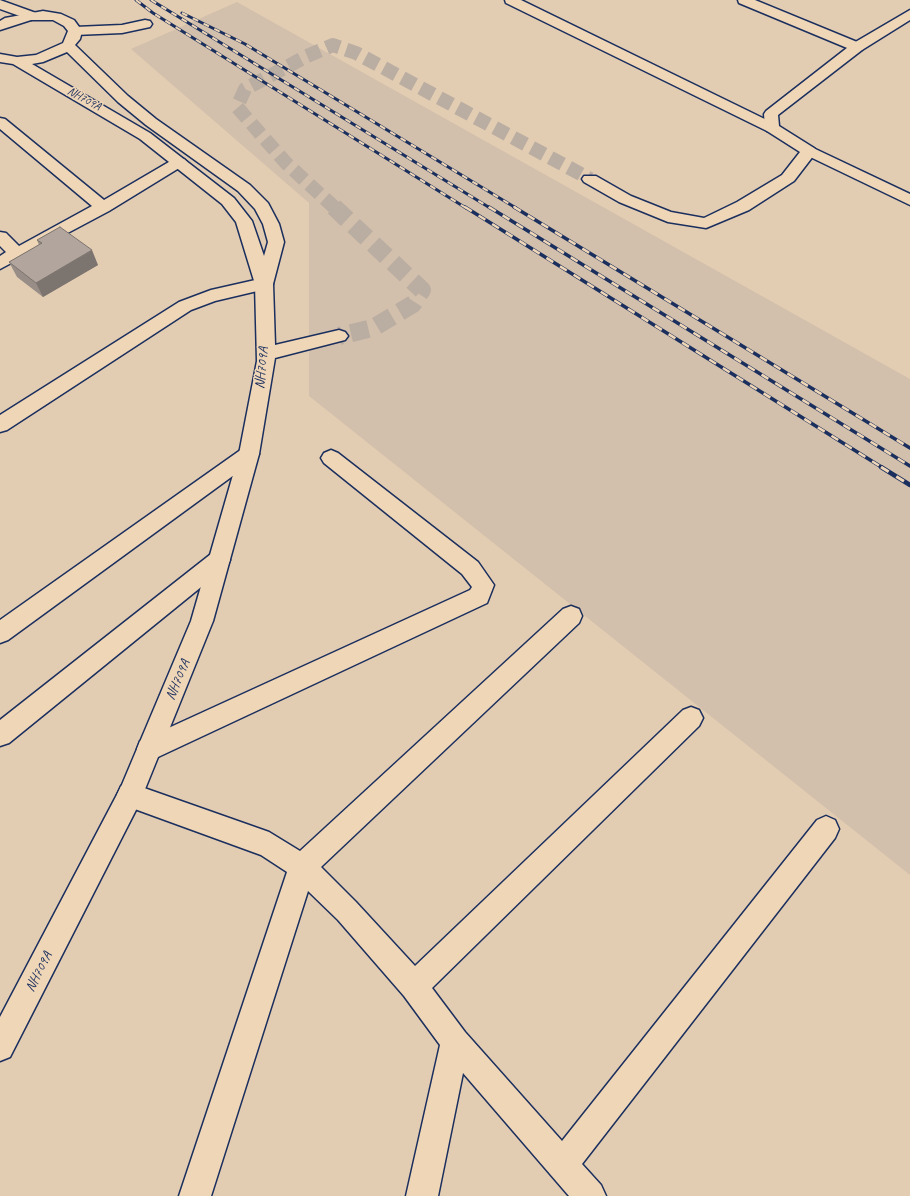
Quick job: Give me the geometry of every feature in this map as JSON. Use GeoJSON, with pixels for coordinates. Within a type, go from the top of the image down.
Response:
{"type":"FeatureCollection","features":[{"type":"Feature","properties":{"kind":"main road"},"geometry":{"type":"LineString","coordinates":[[511,0],[772,128],[809,151],[910,200]]}},
{"type":"Feature","properties":{"kind":"main road"},"geometry":{"type":"LineString","coordinates":[[744,0],[857,47]]}},
{"type":"Feature","properties":{"kind":"main road"},"geometry":{"type":"LineString","coordinates":[[0,4],[31,16]]}},
{"type":"Feature","properties":{"kind":"main road"},"geometry":{"type":"LineString","coordinates":[[772,128],[771,114],[857,47],[910,14]]}},
{"type":"Feature","properties":{"kind":"main road"},"geometry":{"type":"LineString","coordinates":[[0,26],[10,21],[31,16],[56,17],[70,23],[75,31],[73,39],[68,46],[53,54],[38,59],[17,61],[0,58]]}},
{"type":"Feature","properties":{"kind":"main road"},"geometry":{"type":"LineString","coordinates":[[75,31],[122,28],[145,24]]}},
{"type":"Feature","properties":{"kind":"main road","name":"NH709A"},"geometry":{"type":"LineString","coordinates":[[68,46],[123,99],[151,122],[244,188],[262,207],[271,224],[276,242],[264,284]]}},
{"type":"Feature","properties":{"kind":"main road","name":"NH709A"},"geometry":{"type":"LineString","coordinates":[[0,1047],[130,794],[202,621],[249,454],[266,361],[264,284],[244,221],[228,201],[145,136],[17,61]]}},
{"type":"Feature","properties":{"kind":"main road"},"geometry":{"type":"LineString","coordinates":[[0,122],[103,207]]}},
{"type":"Feature","properties":{"kind":"main road"},"geometry":{"type":"LineString","coordinates":[[590,179],[625,199],[668,217],[706,222],[743,206],[788,178],[809,151]]}},
{"type":"Feature","properties":{"kind":"main road"},"geometry":{"type":"LineString","coordinates":[[0,263],[103,207],[179,162]]}},
{"type":"Feature","properties":{"kind":"main road"},"geometry":{"type":"LineString","coordinates":[[0,237],[17,253]]}},
{"type":"Feature","properties":{"kind":"main road"},"geometry":{"type":"LineString","coordinates":[[0,425],[185,306],[211,296],[264,284]]}},
{"type":"Feature","properties":{"kind":"main road"},"geometry":{"type":"LineString","coordinates":[[266,354],[339,336]]}},
{"type":"Feature","properties":{"kind":"main road"},"geometry":{"type":"LineString","coordinates":[[0,633],[249,454]]}},
{"type":"Feature","properties":{"kind":"main road"},"geometry":{"type":"LineString","coordinates":[[149,749],[479,596],[484,585],[470,568],[331,458]]}},
{"type":"Feature","properties":{"kind":"main road"},"geometry":{"type":"LineString","coordinates":[[0,735],[219,560]]}},
{"type":"Feature","properties":{"kind":"main road"},"geometry":{"type":"LineString","coordinates":[[195,1196],[302,867],[571,616]]}},
{"type":"Feature","properties":{"kind":"main road"},"geometry":{"type":"LineString","coordinates":[[414,986],[691,718]]}},
{"type":"Feature","properties":{"kind":"main road"},"geometry":{"type":"LineString","coordinates":[[130,794],[269,845],[302,867],[347,911],[414,986],[455,1042],[590,1196]]}},
{"type":"Feature","properties":{"kind":"main road"},"geometry":{"type":"LineString","coordinates":[[562,1165],[826,830]]}},
{"type":"Feature","properties":{"kind":"main road"},"geometry":{"type":"LineString","coordinates":[[422,1196],[455,1042]]}},
{"type":"Feature","properties":{"kind":"shaded area"},"geometry":{"type":"Polygon","coordinates":[[[237,2],[910,379],[910,875],[309,396],[309,203],[131,49],[237,2]]]}},
{"type":"Feature","properties":{"kind":"building"},"geometry":{"type":"Polygon","coordinates":[[[60,227],[92,250],[36,283],[9,262],[42,243],[37,240],[60,227]]]}},
{"type":"Feature","properties":{"kind":"tunnel"},"geometry":{"type":"LineString","coordinates":[[335,208],[286,163],[237,107],[245,89],[307,56],[333,45],[356,53],[590,179]]}},
{"type":"Feature","properties":{"kind":"tunnel"},"geometry":{"type":"LineString","coordinates":[[334,207],[422,290],[413,304],[373,328],[339,336]]}},
{"type":"Feature","properties":{"kind":"railway"},"geometry":{"type":"LineString","coordinates":[[136,0],[153,13],[466,208]]}},
{"type":"Feature","properties":{"kind":"railway"},"geometry":{"type":"LineString","coordinates":[[151,0],[490,208]]}},
{"type":"Feature","properties":{"kind":"railway"},"geometry":{"type":"LineString","coordinates":[[182,13],[245,44],[516,208]]}},
{"type":"Feature","properties":{"kind":"railway"},"geometry":{"type":"LineString","coordinates":[[465,207],[883,468]]}},
{"type":"Feature","properties":{"kind":"railway"},"geometry":{"type":"LineString","coordinates":[[489,207],[910,466]]}},
{"type":"Feature","properties":{"kind":"railway"},"geometry":{"type":"LineString","coordinates":[[514,207],[910,448]]}},
{"type":"Feature","properties":{"kind":"railway"},"geometry":{"type":"LineString","coordinates":[[881,467],[910,485]]}}]}
